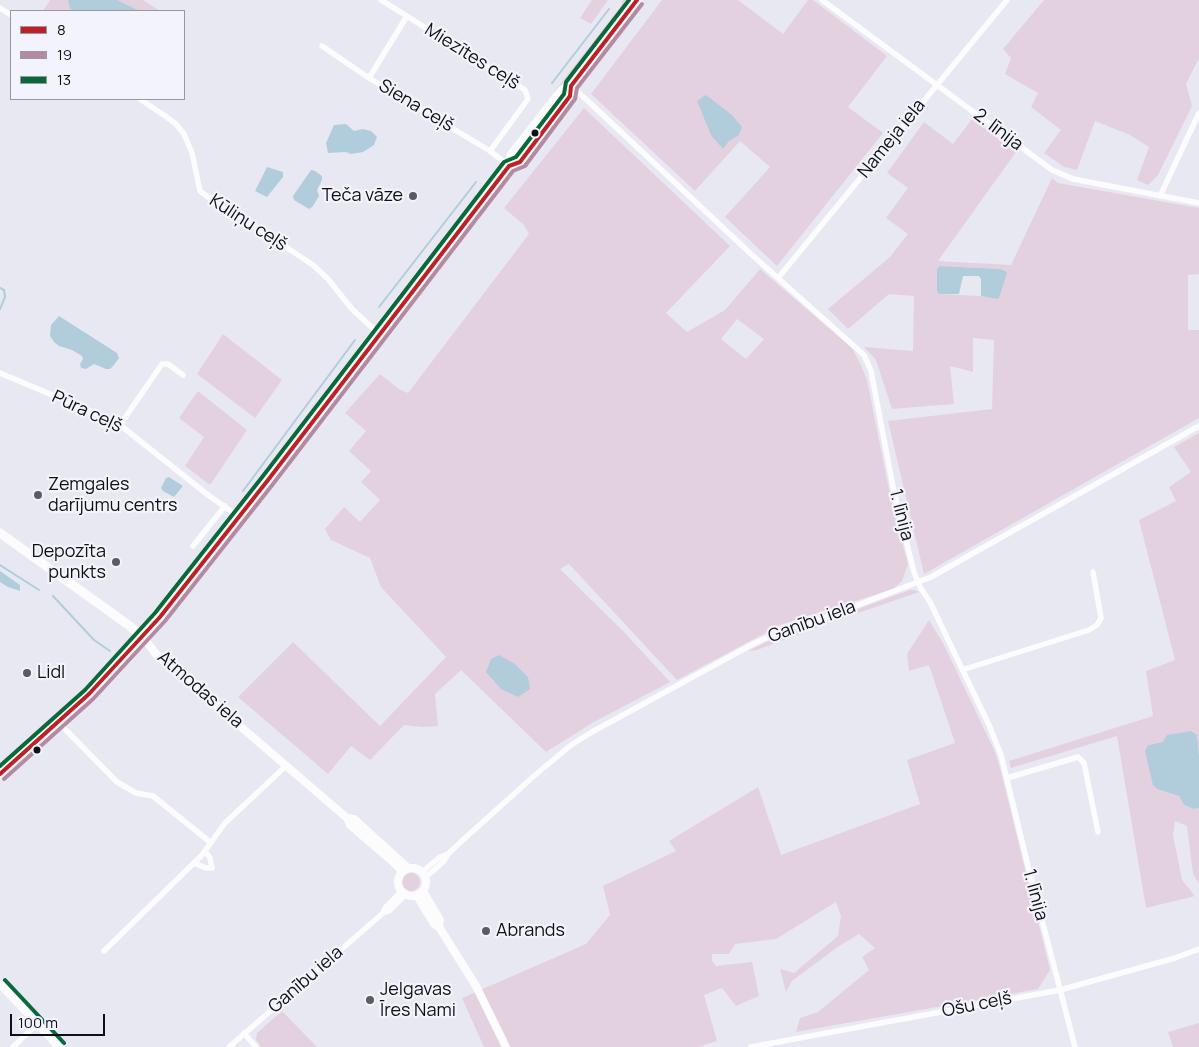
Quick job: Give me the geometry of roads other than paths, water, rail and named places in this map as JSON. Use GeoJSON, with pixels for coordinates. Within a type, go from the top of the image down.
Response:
{"type":"FeatureCollection","features":[{"type":"Feature","properties":{"kind":"main road"},"geometry":{"type":"LineString","coordinates":[[0,774],[89,694],[143,638],[239,517],[509,166],[520,162],[570,96],[571,86],[637,0]]}},
{"type":"Feature","properties":{"kind":"main road","name":"Atmodas iela"},"geometry":{"type":"LineString","coordinates":[[0,533],[128,624],[156,654],[347,818],[354,818],[398,856],[405,869]]}},
{"type":"Feature","properties":{"kind":"main road"},"geometry":{"type":"LineString","coordinates":[[416,868],[424,875],[426,884],[420,893],[403,893],[397,883],[397,879],[405,869],[416,868]]}},
{"type":"Feature","properties":{"kind":"main road"},"geometry":{"type":"LineString","coordinates":[[420,893],[440,920],[440,927],[476,986],[506,1047]]}},
{"type":"Feature","properties":{"kind":"main road"},"geometry":{"type":"LineString","coordinates":[[0,984],[59,1047]]}},
{"type":"Feature","properties":{"kind":"street","name":"Miezītes ceļš"},"geometry":{"type":"LineString","coordinates":[[381,0],[526,90],[528,99],[490,151]]}},
{"type":"Feature","properties":{"kind":"street","name":"2. līnija"},"geometry":{"type":"LineString","coordinates":[[822,0],[1052,170],[1073,179],[1199,203]]}},
{"type":"Feature","properties":{"kind":"street","name":"Nameja iela"},"geometry":{"type":"LineString","coordinates":[[778,278],[1006,0]]}},
{"type":"Feature","properties":{"kind":"street"},"geometry":{"type":"LineString","coordinates":[[369,78],[407,16]]}},
{"type":"Feature","properties":{"kind":"street","name":"Siena ceļš"},"geometry":{"type":"LineString","coordinates":[[322,46],[369,78],[490,151],[509,166]]}},
{"type":"Feature","properties":{"kind":"street","name":"1. līnija"},"geometry":{"type":"LineString","coordinates":[[571,86],[864,355],[871,371],[894,492],[914,572],[989,726],[1001,755],[1075,1047]]}},
{"type":"Feature","properties":{"kind":"street","name":"Kūliņu ceļš"},"geometry":{"type":"LineString","coordinates":[[141,100],[165,116],[184,134],[192,153],[200,191],[210,200],[313,265],[328,279],[352,309],[380,335]]}},
{"type":"Feature","properties":{"kind":"street"},"geometry":{"type":"LineString","coordinates":[[1160,196],[1199,113]]}},
{"type":"Feature","properties":{"kind":"street"},"geometry":{"type":"LineString","coordinates":[[120,425],[162,364],[168,364],[183,374]]}},
{"type":"Feature","properties":{"kind":"street","name":"Pūra ceļš"},"geometry":{"type":"LineString","coordinates":[[0,374],[120,425],[208,495],[239,517]]}},
{"type":"Feature","properties":{"kind":"street","name":"Ganību iela"},"geometry":{"type":"LineString","coordinates":[[424,875],[444,861],[448,854],[534,776],[571,745],[592,732],[753,644],[777,633],[919,583],[1199,426]]}},
{"type":"Feature","properties":{"kind":"street"},"geometry":{"type":"LineString","coordinates":[[193,546],[225,506]]}},
{"type":"Feature","properties":{"kind":"street"},"geometry":{"type":"LineString","coordinates":[[962,670],[1089,630],[1097,625],[1101,618],[1093,572]]}},
{"type":"Feature","properties":{"kind":"street"},"geometry":{"type":"LineString","coordinates":[[58,722],[117,782],[136,793],[153,796],[210,842]]}},
{"type":"Feature","properties":{"kind":"street"},"geometry":{"type":"LineString","coordinates":[[1007,778],[1078,757],[1084,763],[1098,832]]}},
{"type":"Feature","properties":{"kind":"street"},"geometry":{"type":"LineString","coordinates":[[104,951],[194,863],[225,823],[287,765]]}},
{"type":"Feature","properties":{"kind":"street"},"geometry":{"type":"LineString","coordinates":[[194,863],[206,868],[212,868],[210,858],[205,851]]}},
{"type":"Feature","properties":{"kind":"street","name":"Ganību iela"},"geometry":{"type":"LineString","coordinates":[[228,1047],[383,913],[385,908],[403,893]]}},
{"type":"Feature","properties":{"kind":"street","name":"Ošu ceļš"},"geometry":{"type":"LineString","coordinates":[[751,1047],[772,1045],[1060,990],[1175,958],[1199,949]]}},
{"type":"Feature","properties":{"kind":"street"},"geometry":{"type":"LineString","coordinates":[[13,1047],[37,1024]]}},
{"type":"Feature","properties":{"kind":"street"},"geometry":{"type":"LineString","coordinates":[[244,1033],[256,1047]]}},
{"type":"Feature","properties":{"kind":"water"},"geometry":{"type":"Polygon","coordinates":[[[68,0],[117,0],[138,10],[72,10],[70,9],[68,0]]]}},
{"type":"Feature","properties":{"kind":"water"},"geometry":{"type":"Polygon","coordinates":[[[706,95],[732,115],[742,127],[739,135],[729,141],[723,149],[711,135],[697,101],[706,95]]]}},
{"type":"Feature","properties":{"kind":"water"},"geometry":{"type":"Polygon","coordinates":[[[346,124],[354,131],[363,129],[371,131],[377,137],[374,145],[363,152],[351,154],[346,152],[328,153],[326,143],[334,125],[346,124]]]}},
{"type":"Feature","properties":{"kind":"water"},"geometry":{"type":"Polygon","coordinates":[[[267,167],[283,172],[283,177],[267,197],[255,191],[267,167]]]}},
{"type":"Feature","properties":{"kind":"water"},"geometry":{"type":"Polygon","coordinates":[[[311,170],[322,176],[322,180],[317,190],[319,196],[309,209],[294,200],[293,196],[311,170]]]}},
{"type":"Feature","properties":{"kind":"water"},"geometry":{"type":"Polygon","coordinates":[[[940,266],[1001,269],[1007,273],[999,298],[997,299],[981,296],[981,279],[979,276],[963,276],[959,294],[939,294],[937,291],[937,269],[940,266]]]}},
{"type":"Feature","properties":{"kind":"water"},"geometry":{"type":"Polygon","coordinates":[[[59,316],[117,353],[119,358],[114,365],[110,369],[94,364],[86,369],[81,368],[82,356],[72,350],[59,346],[50,336],[51,325],[59,316]]]}},
{"type":"Feature","properties":{"kind":"water"},"geometry":{"type":"Polygon","coordinates":[[[169,477],[183,486],[174,497],[161,488],[166,478],[169,477]]]}},
{"type":"Feature","properties":{"kind":"water"},"geometry":{"type":"Polygon","coordinates":[[[0,571],[20,585],[20,591],[0,582],[0,571]]]}},
{"type":"Feature","properties":{"kind":"water"},"geometry":{"type":"Polygon","coordinates":[[[499,655],[515,664],[528,677],[530,689],[518,697],[501,689],[486,672],[491,659],[499,655]]]}},
{"type":"Feature","properties":{"kind":"water"},"geometry":{"type":"Polygon","coordinates":[[[1191,731],[1197,735],[1199,755],[1199,808],[1194,809],[1184,805],[1179,796],[1157,789],[1153,785],[1145,751],[1148,745],[1163,742],[1167,735],[1191,731]]]}},
{"type":"Feature","properties":{"kind":"waterway"},"geometry":{"type":"LineString","coordinates":[[552,83],[609,9]]}},
{"type":"Feature","properties":{"kind":"waterway"},"geometry":{"type":"LineString","coordinates":[[379,307],[476,182]]}},
{"type":"Feature","properties":{"kind":"waterway"},"geometry":{"type":"LineString","coordinates":[[0,288],[4,290],[5,297],[0,309]]}},
{"type":"Feature","properties":{"kind":"waterway"},"geometry":{"type":"LineString","coordinates":[[243,491],[355,340]]}},
{"type":"Feature","properties":{"kind":"waterway"},"geometry":{"type":"LineString","coordinates":[[0,565],[39,590]]}},
{"type":"Feature","properties":{"kind":"waterway"},"geometry":{"type":"LineString","coordinates":[[53,596],[94,640],[110,651]]}},
{"type":"Feature","properties":{"kind":"place","name":"Teča vāze"},"geometry":{"type":"Point","coordinates":[413,196]}},
{"type":"Feature","properties":{"kind":"place","name":"Zemgales darījumu centrs"},"geometry":{"type":"Point","coordinates":[38,495]}},
{"type":"Feature","properties":{"kind":"place","name":"Depozīta punkts"},"geometry":{"type":"Point","coordinates":[116,562]}},
{"type":"Feature","properties":{"kind":"place","name":"Lidl"},"geometry":{"type":"Point","coordinates":[27,673]}},
{"type":"Feature","properties":{"kind":"place","name":"Abrands"},"geometry":{"type":"Point","coordinates":[486,931]}},
{"type":"Feature","properties":{"kind":"place","name":"Jelgavas Īres Nami"},"geometry":{"type":"Point","coordinates":[370,1000]}}]}
